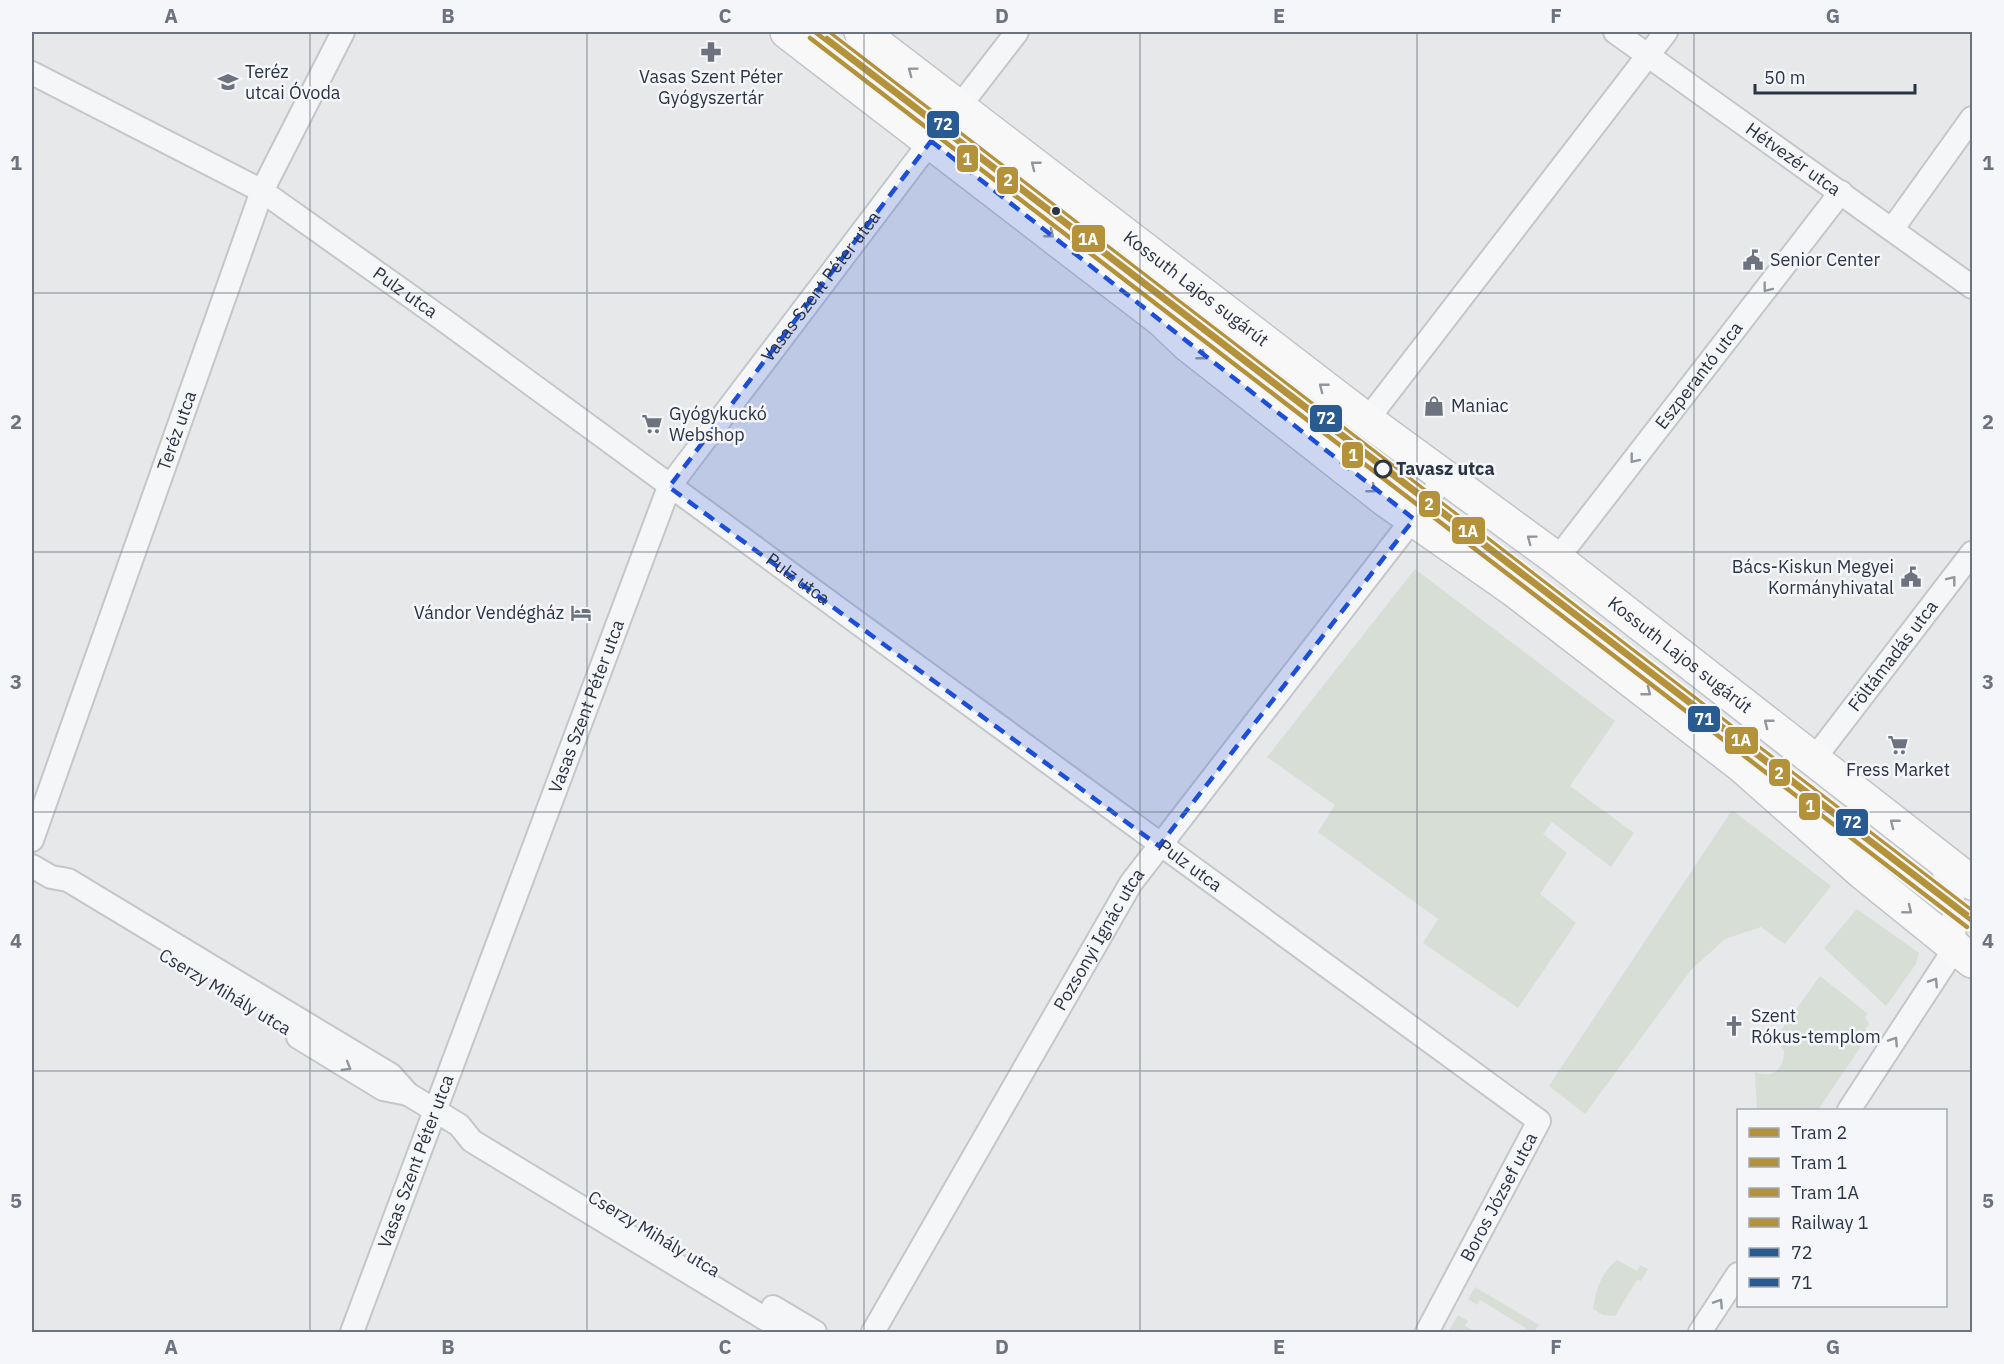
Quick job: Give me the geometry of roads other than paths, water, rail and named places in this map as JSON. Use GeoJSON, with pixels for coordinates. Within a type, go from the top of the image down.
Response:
{"type":"FeatureCollection","features":[{"type":"Feature","properties":{"kind":"main road"},"geometry":{"type":"LineString","coordinates":[[788,32],[1163,321],[1188,345],[1387,501],[1514,590],[1742,766],[1863,873],[1964,955]]}},
{"type":"Feature","properties":{"kind":"main road","name":"Kossuth Lajos sugárút"},"geometry":{"type":"LineString","coordinates":[[861,32],[1367,420],[1557,559],[1972,883]]}},
{"type":"Feature","properties":{"kind":"street","name":"Teréz utca"},"geometry":{"type":"LineString","coordinates":[[32,840],[262,191],[343,32]]}},
{"type":"Feature","properties":{"kind":"street"},"geometry":{"type":"LineString","coordinates":[[959,107],[1017,32]]}},
{"type":"Feature","properties":{"kind":"street","name":"Hétvezér utca"},"geometry":{"type":"LineString","coordinates":[[1615,32],[1893,228],[1972,287]]}},
{"type":"Feature","properties":{"kind":"street"},"geometry":{"type":"LineString","coordinates":[[1367,420],[1666,32]]}},
{"type":"Feature","properties":{"kind":"street","name":"Pulz utca"},"geometry":{"type":"LineString","coordinates":[[32,73],[262,191],[441,318],[1159,846],[1539,1121]]}},
{"type":"Feature","properties":{"kind":"street"},"geometry":{"type":"LineString","coordinates":[[1893,228],[1972,118]]}},
{"type":"Feature","properties":{"kind":"street","name":"Vasas Szent Péter utca"},"geometry":{"type":"LineString","coordinates":[[352,1332],[572,740],[669,487],[931,141]]}},
{"type":"Feature","properties":{"kind":"street","name":"Eszperantó utca"},"geometry":{"type":"LineString","coordinates":[[1557,559],[1841,192]]}},
{"type":"Feature","properties":{"kind":"street"},"geometry":{"type":"LineString","coordinates":[[1414,519],[1446,476]]}},
{"type":"Feature","properties":{"kind":"street","name":"Pozsonyi Ignác utca"},"geometry":{"type":"LineString","coordinates":[[873,1332],[1131,883],[1414,519]]}},
{"type":"Feature","properties":{"kind":"street","name":"Föltámadás utca"},"geometry":{"type":"LineString","coordinates":[[1814,759],[1972,553]]}},
{"type":"Feature","properties":{"kind":"street"},"geometry":{"type":"LineString","coordinates":[[1850,1109],[1964,955],[1953,900],[1940,859]]}},
{"type":"Feature","properties":{"kind":"street","name":"Cserzy Mihály utca"},"geometry":{"type":"LineString","coordinates":[[32,866],[51,877],[68,880],[391,1075],[408,1094],[459,1125],[472,1141],[787,1332]]}},
{"type":"Feature","properties":{"kind":"street","name":"Boros József utca"},"geometry":{"type":"LineString","coordinates":[[1427,1332],[1539,1121]]}},
{"type":"Feature","properties":{"kind":"street","name":"Cserzy Mihály utca"},"geometry":{"type":"LineString","coordinates":[[459,1125],[479,1127],[815,1332]]}},
{"type":"Feature","properties":{"kind":"street"},"geometry":{"type":"LineString","coordinates":[[1700,1332],[1737,1276]]}},
{"type":"Feature","properties":{"kind":"tram line","name":"2"},"geometry":{"type":"LineString","coordinates":[[815,32],[1972,921]]}},
{"type":"Feature","properties":{"kind":"tram line","name":"1"},"geometry":{"type":"LineString","coordinates":[[810,38],[1967,927]]}},
{"type":"Feature","properties":{"kind":"tram line","name":"1A"},"geometry":{"type":"LineString","coordinates":[[827,38],[1967,914]]}},
{"type":"Feature","properties":{"kind":"rail line","name":"1"},"geometry":{"type":"LineString","coordinates":[[827,32],[1972,912]]}},
{"type":"Feature","properties":{"kind":"place","name":"Vasas Szent Péter Gyógyszertár"},"geometry":{"type":"Point","coordinates":[711,52]}},
{"type":"Feature","properties":{"kind":"place","name":"Teréz utcai Óvoda"},"geometry":{"type":"Point","coordinates":[228,82]}},
{"type":"Feature","properties":{"kind":"place","name":"Senior Center"},"geometry":{"type":"Point","coordinates":[1753,260]}},
{"type":"Feature","properties":{"kind":"place","name":"Maniac"},"geometry":{"type":"Point","coordinates":[1434,406]}},
{"type":"Feature","properties":{"kind":"place","name":"Gyógykuckó Webshop"},"geometry":{"type":"Point","coordinates":[652,424]}},
{"type":"Feature","properties":{"kind":"place","name":"Tavasz utca"},"geometry":{"type":"Point","coordinates":[1383,469]}},
{"type":"Feature","properties":{"kind":"place","name":"Bács-Kiskun Megyei Kormányhivatal"},"geometry":{"type":"Point","coordinates":[1911,577]}},
{"type":"Feature","properties":{"kind":"place","name":"Vándor Vendégház"},"geometry":{"type":"Point","coordinates":[581,613]}},
{"type":"Feature","properties":{"kind":"place","name":"Fress Market"},"geometry":{"type":"Point","coordinates":[1898,745]}},
{"type":"Feature","properties":{"kind":"place","name":"Szent Rókus-templom"},"geometry":{"type":"Point","coordinates":[1734,1026]}}]}
